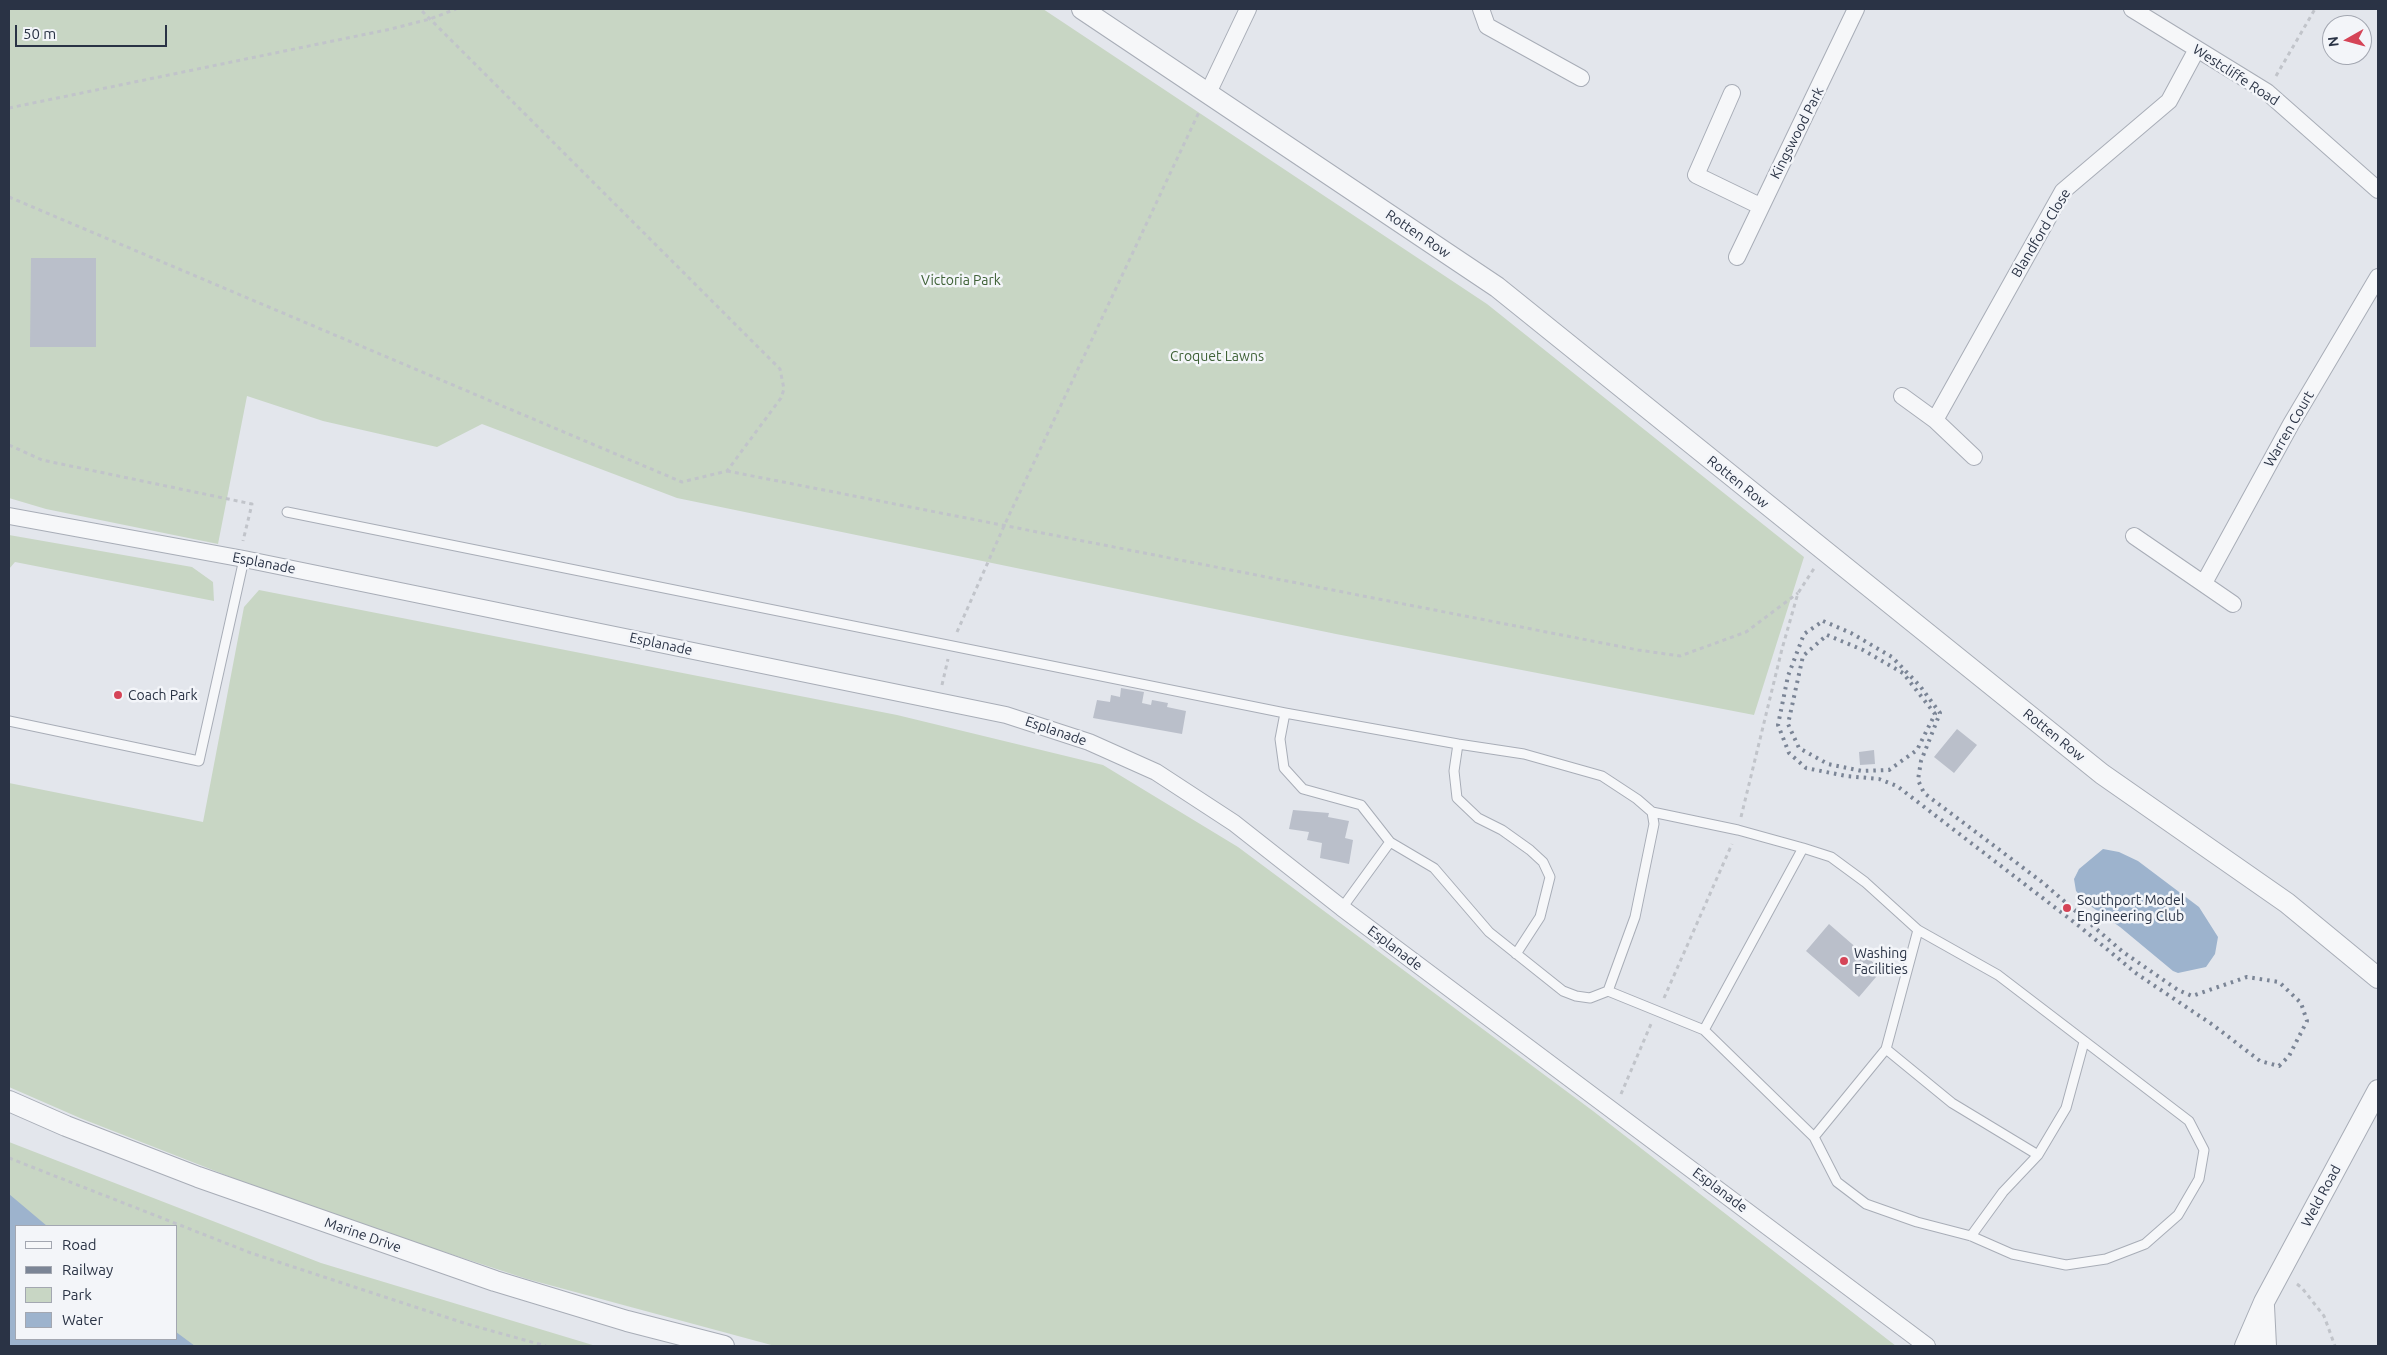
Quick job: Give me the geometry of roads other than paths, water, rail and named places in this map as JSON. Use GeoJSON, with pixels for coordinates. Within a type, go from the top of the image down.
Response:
{"type":"FeatureCollection","features":[{"type":"Feature","properties":{"kind":"street","name":"Rotten Row"},"geometry":{"type":"LineString","coordinates":[[1082,9],[1497,287],[2102,774],[2287,903],[2378,978]]}},
{"type":"Feature","properties":{"kind":"street"},"geometry":{"type":"LineString","coordinates":[[1208,93],[1248,9]]}},
{"type":"Feature","properties":{"kind":"street"},"geometry":{"type":"LineString","coordinates":[[1481,9],[1487,26],[1581,78]]}},
{"type":"Feature","properties":{"kind":"street","name":"Kingswood Park"},"geometry":{"type":"LineString","coordinates":[[1737,258],[1760,206],[1825,79],[1856,9]]}},
{"type":"Feature","properties":{"kind":"street","name":"Westcliffe Road"},"geometry":{"type":"LineString","coordinates":[[2132,9],[2267,92],[2378,190]]}},
{"type":"Feature","properties":{"kind":"street","name":"Blandford Close"},"geometry":{"type":"LineString","coordinates":[[1934,420],[2064,191],[2169,101],[2196,49]]}},
{"type":"Feature","properties":{"kind":"street"},"geometry":{"type":"LineString","coordinates":[[1732,93],[1696,176],[1760,206]]}},
{"type":"Feature","properties":{"kind":"street","name":"Warren Court"},"geometry":{"type":"LineString","coordinates":[[2204,583],[2291,424],[2378,277]]}},
{"type":"Feature","properties":{"kind":"street"},"geometry":{"type":"LineString","coordinates":[[1902,396],[1934,420],[1974,457]]}},
{"type":"Feature","properties":{"kind":"street","name":"Esplanade"},"geometry":{"type":"LineString","coordinates":[[9,516],[242,559],[1006,715],[1045,726],[1089,742],[1156,772],[1234,823],[1342,908],[1928,1346]]}},
{"type":"Feature","properties":{"kind":"street"},"geometry":{"type":"LineString","coordinates":[[2134,536],[2233,604]]}},
{"type":"Feature","properties":{"kind":"street","name":"Weld Road"},"geometry":{"type":"LineString","coordinates":[[2245,1346],[2279,1273],[2378,1090]]}},
{"type":"Feature","properties":{"kind":"street","name":"Marine Drive"},"geometry":{"type":"LineString","coordinates":[[9,1101],[66,1126],[198,1177],[495,1281],[627,1321],[724,1346]]}},
{"type":"Feature","properties":{"kind":"street","name":"Weld Road"},"geometry":{"type":"LineString","coordinates":[[2264,1302],[2266,1346]]}},
{"type":"Feature","properties":{"kind":"lane"},"geometry":{"type":"LineString","coordinates":[[287,512],[1286,713],[1524,754],[1602,776],[1637,799],[1652,812],[1738,830],[1831,857],[1865,882],[1918,930],[1998,974],[2189,1122],[2204,1150],[2200,1179],[2178,1215],[2145,1244],[2106,1259],[2066,1265],[2012,1254],[1971,1236],[1917,1222],[1866,1204],[1837,1182],[1814,1137],[1704,1030],[1608,991],[1590,998],[1576,996],[1563,991],[1488,932],[1434,868],[1390,842],[1361,805],[1303,789],[1284,768],[1280,739],[1286,713]]}},
{"type":"Feature","properties":{"kind":"lane"},"geometry":{"type":"LineString","coordinates":[[9,721],[199,761],[242,559]]}},
{"type":"Feature","properties":{"kind":"lane"},"geometry":{"type":"LineString","coordinates":[[1458,744],[1454,771],[1457,798],[1478,818],[1502,830],[1530,850],[1543,862],[1550,877],[1540,917],[1516,954]]}},
{"type":"Feature","properties":{"kind":"lane"},"geometry":{"type":"LineString","coordinates":[[1608,991],[1635,917],[1654,824],[1652,812]]}},
{"type":"Feature","properties":{"kind":"lane"},"geometry":{"type":"LineString","coordinates":[[1342,908],[1390,842]]}},
{"type":"Feature","properties":{"kind":"lane"},"geometry":{"type":"LineString","coordinates":[[1704,1030],[1803,848]]}},
{"type":"Feature","properties":{"kind":"lane"},"geometry":{"type":"LineString","coordinates":[[1814,1137],[1886,1049],[1918,930]]}},
{"type":"Feature","properties":{"kind":"lane"},"geometry":{"type":"LineString","coordinates":[[1971,1236],[2002,1192],[2038,1155],[2066,1108],[2084,1042]]}},
{"type":"Feature","properties":{"kind":"lane"},"geometry":{"type":"LineString","coordinates":[[1886,1049],[1952,1104],[2038,1155]]}},
{"type":"Feature","properties":{"kind":"water"},"geometry":{"type":"Polygon","coordinates":[[[2103,849],[2119,852],[2138,861],[2199,907],[2218,937],[2215,954],[2206,967],[2178,973],[2173,971],[2120,927],[2089,905],[2076,891],[2074,879],[2079,869],[2103,849]]]}},
{"type":"Feature","properties":{"kind":"water"},"geometry":{"type":"Polygon","coordinates":[[[9,1194],[46,1225],[15,1225],[15,1340],[178,1340],[178,1333],[195,1346],[9,1346],[9,1194]]]}},
{"type":"Feature","properties":{"kind":"railway"},"geometry":{"type":"LineString","coordinates":[[1823,621],[1851,633],[1892,657],[1920,686],[1940,713],[1921,761],[1918,780],[1924,793],[2042,882],[2123,952],[2178,990],[2192,996],[2247,977],[2279,982],[2301,1003],[2307,1021],[2289,1056],[2279,1066],[2260,1061],[2213,1025],[2137,974],[2079,926],[1897,786],[1879,779],[1846,776],[1806,768],[1789,753],[1778,725],[1788,676],[1804,634],[1823,621]]}},
{"type":"Feature","properties":{"kind":"railway"},"geometry":{"type":"LineString","coordinates":[[1827,635],[1863,650],[1903,673],[1935,714],[1917,750],[1889,770],[1862,771],[1828,764],[1799,748],[1788,724],[1803,656],[1827,635]]}},
{"type":"Feature","properties":{"kind":"place","name":"Coach Park"},"geometry":{"type":"Point","coordinates":[118,695]}},
{"type":"Feature","properties":{"kind":"place","name":"Southport Model Engineering Club"},"geometry":{"type":"Point","coordinates":[2067,908]}},
{"type":"Feature","properties":{"kind":"place","name":"Washing Facilities"},"geometry":{"type":"Point","coordinates":[1844,961]}},
{"type":"Feature","properties":{"kind":"park label","name":"Victoria Park"},"geometry":{"type":"Point","coordinates":[961,280]}},
{"type":"Feature","properties":{"kind":"park label","name":"Croquet Lawns"},"geometry":{"type":"Point","coordinates":[1217,356]}}]}
